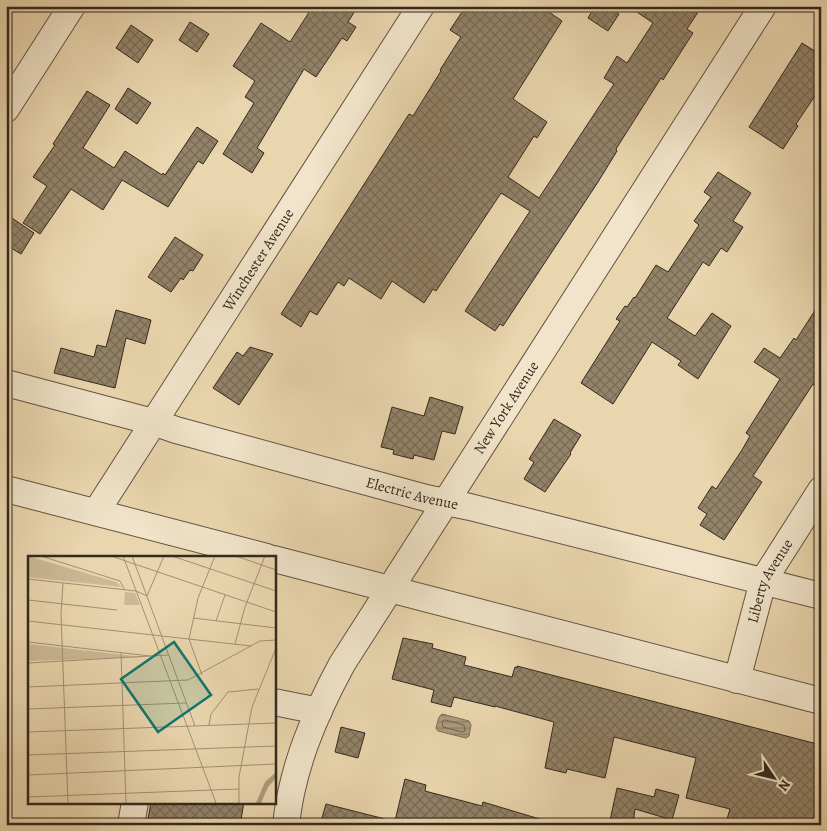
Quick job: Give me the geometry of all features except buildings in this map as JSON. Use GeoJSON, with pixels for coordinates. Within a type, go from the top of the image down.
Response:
{"type":"FeatureCollection","features":[{"type":"Feature","properties":{"kind":"street"},"geometry":{"type":"LineString","coordinates":[[6,109],[72,6]]}},
{"type":"Feature","properties":{"kind":"street","name":"Winchester Avenue"},"geometry":{"type":"LineString","coordinates":[[96,512],[420,6]]}},
{"type":"Feature","properties":{"kind":"street","name":"New York Avenue"},"geometry":{"type":"LineString","coordinates":[[286,825],[296,772],[318,711],[342,664],[763,6]]}},
{"type":"Feature","properties":{"kind":"street","name":"Electric Avenue"},"geometry":{"type":"LineString","coordinates":[[6,383],[426,498],[445,501],[821,596]]}},
{"type":"Feature","properties":{"kind":"street"},"geometry":{"type":"LineString","coordinates":[[6,489],[263,556]]}},
{"type":"Feature","properties":{"kind":"street","name":"Liberty Avenue"},"geometry":{"type":"LineString","coordinates":[[737,680],[763,581],[821,490]]}},
{"type":"Feature","properties":{"kind":"street"},"geometry":{"type":"LineString","coordinates":[[763,581],[821,517]]}},
{"type":"Feature","properties":{"kind":"street"},"geometry":{"type":"LineString","coordinates":[[275,559],[821,701]]}},
{"type":"Feature","properties":{"kind":"street"},"geometry":{"type":"LineString","coordinates":[[275,702],[318,711]]}},
{"type":"Feature","properties":{"kind":"street"},"geometry":{"type":"LineString","coordinates":[[131,825],[135,804]]}},
{"type":"Feature","properties":{"kind":"water"},"geometry":{"type":"Polygon","coordinates":[[[442,714],[469,721],[471,725],[469,736],[466,738],[438,731],[436,728],[439,717],[442,714]]]}}]}
